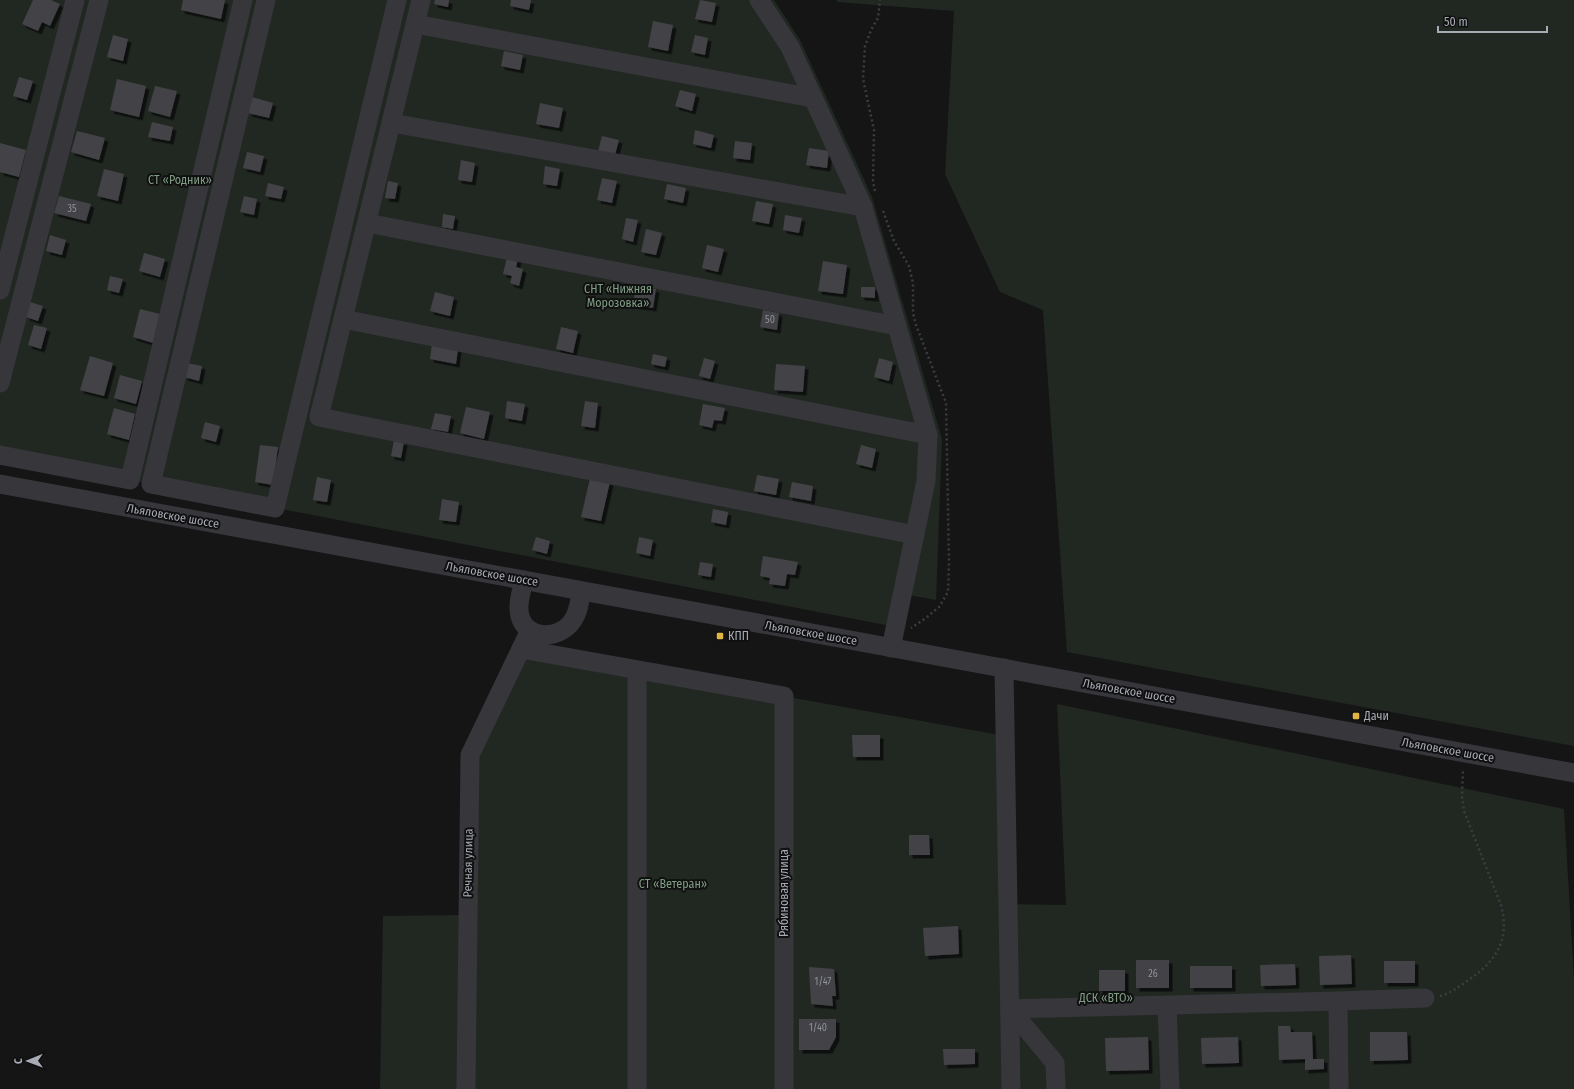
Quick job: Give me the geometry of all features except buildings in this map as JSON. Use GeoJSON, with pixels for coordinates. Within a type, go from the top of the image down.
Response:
{"type":"FeatureCollection","features":[{"type":"Feature","properties":{"kind":"street"},"geometry":{"type":"LineString","coordinates":[[0,290],[75,0]]}},
{"type":"Feature","properties":{"kind":"street"},"geometry":{"type":"LineString","coordinates":[[0,383],[99,0]]}},
{"type":"Feature","properties":{"kind":"street"},"geometry":{"type":"LineString","coordinates":[[124,506],[243,0]]}},
{"type":"Feature","properties":{"kind":"street"},"geometry":{"type":"LineString","coordinates":[[266,0],[151,484],[275,508],[397,0]]}},
{"type":"Feature","properties":{"kind":"street"},"geometry":{"type":"LineString","coordinates":[[421,0],[319,417],[915,535]]}},
{"type":"Feature","properties":{"kind":"street"},"geometry":{"type":"LineString","coordinates":[[759,0],[790,47],[863,207],[928,435],[926,482],[891,648]]}},
{"type":"Feature","properties":{"kind":"street"},"geometry":{"type":"LineString","coordinates":[[415,24],[813,98]]}},
{"type":"Feature","properties":{"kind":"street"},"geometry":{"type":"LineString","coordinates":[[392,123],[863,207]]}},
{"type":"Feature","properties":{"kind":"street"},"geometry":{"type":"LineString","coordinates":[[367,223],[897,326]]}},
{"type":"Feature","properties":{"kind":"street"},"geometry":{"type":"LineString","coordinates":[[343,319],[928,435]]}},
{"type":"Feature","properties":{"kind":"street"},"geometry":{"type":"LineString","coordinates":[[0,455],[130,480]]}},
{"type":"Feature","properties":{"kind":"street"},"geometry":{"type":"LineString","coordinates":[[78,498],[84,471]]}},
{"type":"Feature","properties":{"kind":"street","name":"Льяловское шоссе"},"geometry":{"type":"LineString","coordinates":[[0,484],[1574,773]]}},
{"type":"Feature","properties":{"kind":"street"},"geometry":{"type":"LineString","coordinates":[[208,522],[213,496]]}},
{"type":"Feature","properties":{"kind":"street"},"geometry":{"type":"LineString","coordinates":[[524,580],[518,611],[522,621],[530,630],[542,635],[552,635],[567,627],[577,612],[581,591]]}},
{"type":"Feature","properties":{"kind":"street","name":"Речная улица"},"geometry":{"type":"LineString","coordinates":[[466,1089],[470,755],[530,630]]}},
{"type":"Feature","properties":{"kind":"street"},"geometry":{"type":"LineString","coordinates":[[521,649],[637,670],[637,1089]]}},
{"type":"Feature","properties":{"kind":"street"},"geometry":{"type":"LineString","coordinates":[[1004,668],[1011,1089]]}},
{"type":"Feature","properties":{"kind":"street","name":"Рябиновая улица"},"geometry":{"type":"LineString","coordinates":[[637,670],[784,696],[784,1089]]}},
{"type":"Feature","properties":{"kind":"street"},"geometry":{"type":"LineString","coordinates":[[1010,1009],[1425,998]]}},
{"type":"Feature","properties":{"kind":"street"},"geometry":{"type":"LineString","coordinates":[[1338,1001],[1339,1089]]}},
{"type":"Feature","properties":{"kind":"street"},"geometry":{"type":"LineString","coordinates":[[1167,1005],[1170,1089]]}},
{"type":"Feature","properties":{"kind":"street"},"geometry":{"type":"LineString","coordinates":[[1010,1009],[1055,1063],[1056,1089]]}},
{"type":"Feature","properties":{"kind":"path"},"geometry":{"type":"LineString","coordinates":[[1425,998],[1435,997],[1452,991],[1476,975],[1496,954],[1503,938],[1505,921],[1501,905],[1463,806],[1462,791],[1465,753]]}},
{"type":"Feature","properties":{"kind":"green space","name":"СНТ «Нижняя Морозовка»"},"geometry":{"type":"Polygon","coordinates":[[[0,0],[774,0],[800,40],[872,197],[942,439],[936,600],[898,593],[891,626],[0,455],[0,0]]]}},
{"type":"Feature","properties":{"kind":"green space"},"geometry":{"type":"Polygon","coordinates":[[[837,0],[1574,0],[1574,746],[1067,652],[1043,310],[1000,292],[945,174],[954,11],[837,2],[837,0]]]}},
{"type":"Feature","properties":{"kind":"green space"},"geometry":{"type":"Polygon","coordinates":[[[521,649],[1005,736],[1008,904],[1066,905],[1057,704],[1564,809],[1574,980],[1574,1089],[380,1089],[383,916],[468,915],[470,755],[521,649]]]}},
{"type":"Feature","properties":{"kind":"place","name":"КПП"},"geometry":{"type":"Point","coordinates":[720,636]}},
{"type":"Feature","properties":{"kind":"place","name":"Дачи"},"geometry":{"type":"Point","coordinates":[1356,716]}},
{"type":"Feature","properties":{"kind":"park label","name":"СТ «Родник»"},"geometry":{"type":"Point","coordinates":[180,180]}},
{"type":"Feature","properties":{"kind":"park label","name":"СТ «Ветеран»"},"geometry":{"type":"Point","coordinates":[673,884]}},
{"type":"Feature","properties":{"kind":"park label","name":"ДСК «ВТО»"},"geometry":{"type":"Point","coordinates":[1106,998]}}]}
